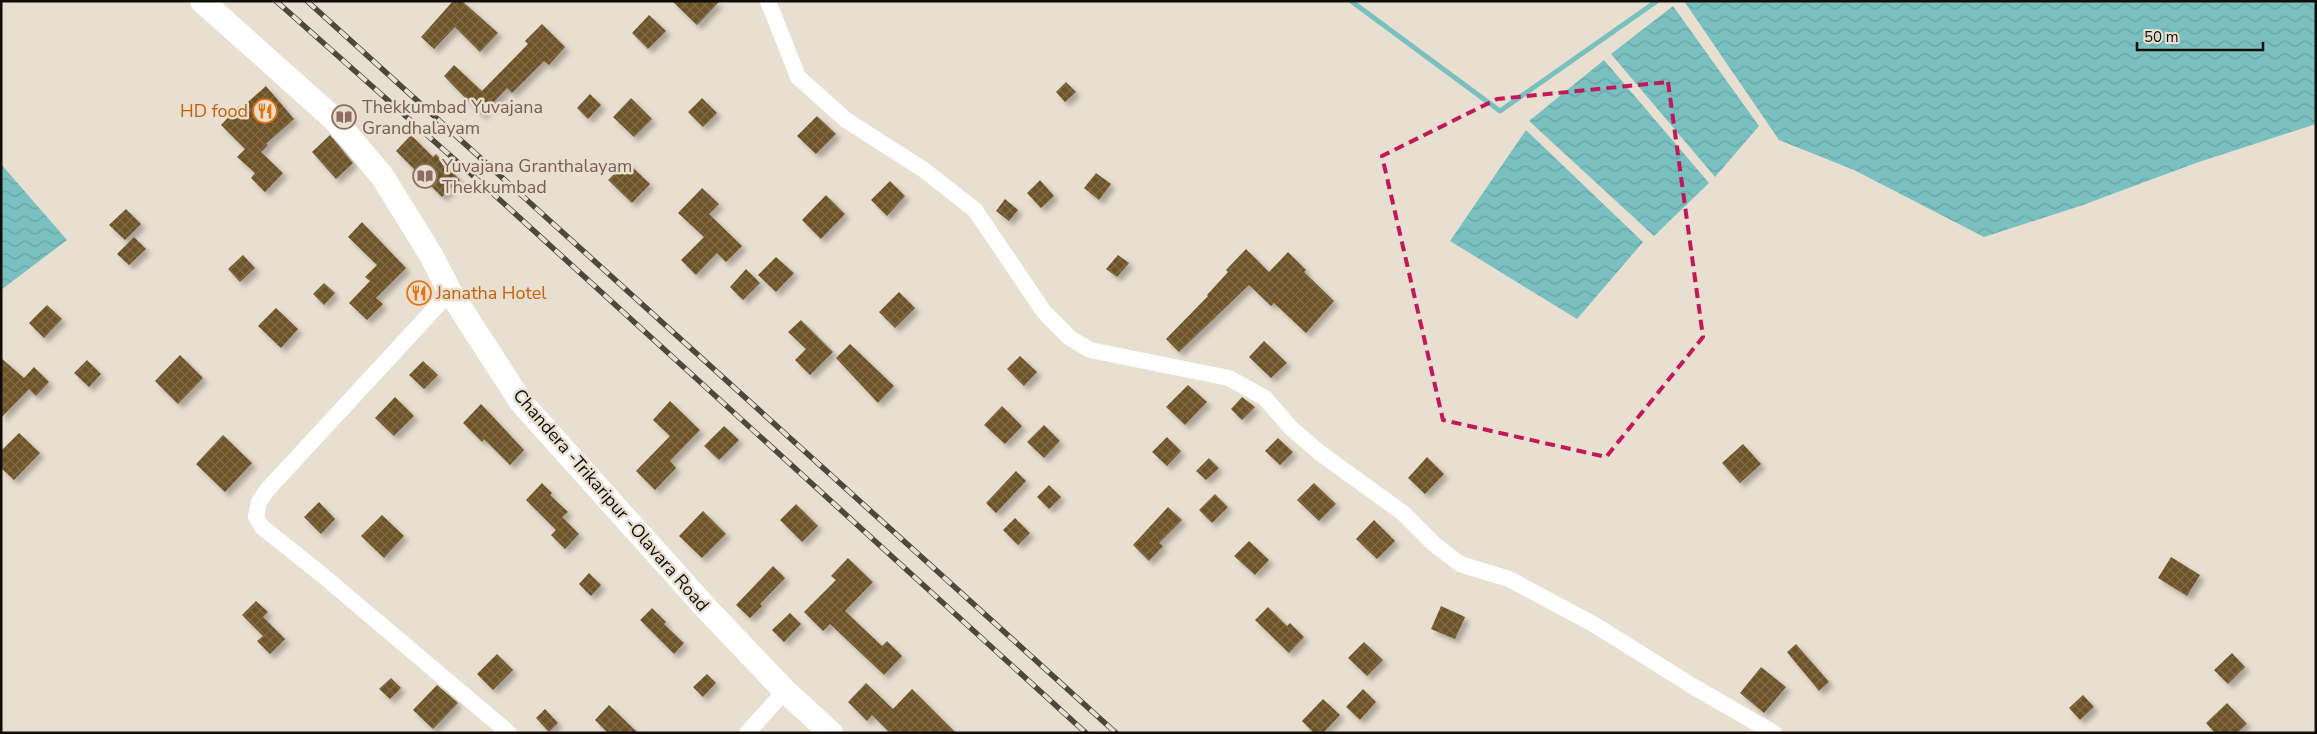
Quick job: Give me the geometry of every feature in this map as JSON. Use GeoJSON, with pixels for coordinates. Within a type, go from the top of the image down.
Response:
{"type":"FeatureCollection","features":[{"type":"Feature","properties":{"kind":"main road","name":"Chandera -Trikaripur -Olavara Road"},"geometry":{"type":"LineString","coordinates":[[202,1],[334,119],[382,176],[431,255],[450,292],[521,402],[706,608],[785,692],[831,733]]}},
{"type":"Feature","properties":{"kind":"street"},"geometry":{"type":"LineString","coordinates":[[768,1],[798,77],[846,120],[924,170],[974,210],[1044,312],[1070,338],[1090,350],[1229,378],[1265,398],[1291,428],[1320,454],[1403,513],[1434,544],[1460,564],[1509,579],[1596,625],[1694,687],[1774,733]]}},
{"type":"Feature","properties":{"kind":"street"},"geometry":{"type":"LineString","coordinates":[[450,292],[267,490],[259,502],[256,517],[262,527],[321,574],[508,733]]}},
{"type":"Feature","properties":{"kind":"street"},"geometry":{"type":"LineString","coordinates":[[748,733],[785,692]]}},
{"type":"Feature","properties":{"kind":"highlighted area"},"geometry":{"type":"Polygon","coordinates":[[[1668,82],[1703,337],[1606,457],[1443,420],[1382,156],[1497,99],[1668,82]]]}},
{"type":"Feature","properties":{"kind":"water"},"geometry":{"type":"Polygon","coordinates":[[[1684,1],[2316,1],[2316,124],[2193,164],[2083,205],[1984,237],[1854,170],[1779,140],[1684,1]]]}},
{"type":"Feature","properties":{"kind":"water"},"geometry":{"type":"Polygon","coordinates":[[[1673,6],[1759,126],[1715,177],[1611,54],[1673,6]]]}},
{"type":"Feature","properties":{"kind":"water"},"geometry":{"type":"Polygon","coordinates":[[[1604,60],[1709,183],[1654,236],[1529,121],[1604,60]]]}},
{"type":"Feature","properties":{"kind":"water"},"geometry":{"type":"Polygon","coordinates":[[[1526,130],[1643,242],[1577,319],[1450,241],[1526,130]]]}},
{"type":"Feature","properties":{"kind":"water"},"geometry":{"type":"Polygon","coordinates":[[[1,164],[67,240],[1,290],[1,164]]]}},
{"type":"Feature","properties":{"kind":"building"},"geometry":{"type":"Polygon","coordinates":[[[453,1],[462,1],[498,33],[480,52],[455,27],[434,49],[421,37],[453,1]]]}},
{"type":"Feature","properties":{"kind":"building"},"geometry":{"type":"Polygon","coordinates":[[[672,1],[720,1],[697,25],[672,1]]]}},
{"type":"Feature","properties":{"kind":"building"},"geometry":{"type":"Polygon","coordinates":[[[649,15],[666,31],[648,49],[632,33],[649,15]]]}},
{"type":"Feature","properties":{"kind":"building"},"geometry":{"type":"Polygon","coordinates":[[[542,24],[565,47],[549,65],[544,61],[512,93],[507,88],[482,115],[444,76],[454,65],[482,91],[528,44],[525,41],[542,24]]]}},
{"type":"Feature","properties":{"kind":"building"},"geometry":{"type":"Polygon","coordinates":[[[1066,82],[1076,92],[1065,102],[1056,92],[1066,82]]]}},
{"type":"Feature","properties":{"kind":"building"},"geometry":{"type":"Polygon","coordinates":[[[266,86],[294,119],[266,144],[268,145],[261,152],[283,173],[265,192],[251,178],[255,173],[237,157],[245,149],[221,125],[239,106],[241,108],[266,86]]]}},
{"type":"Feature","properties":{"kind":"building"},"geometry":{"type":"Polygon","coordinates":[[[590,94],[601,105],[588,119],[577,108],[590,94]]]}},
{"type":"Feature","properties":{"kind":"building"},"geometry":{"type":"Polygon","coordinates":[[[631,98],[652,119],[634,137],[613,117],[631,98]]]}},
{"type":"Feature","properties":{"kind":"building"},"geometry":{"type":"Polygon","coordinates":[[[702,98],[717,113],[703,127],[688,112],[702,98]]]}},
{"type":"Feature","properties":{"kind":"building"},"geometry":{"type":"Polygon","coordinates":[[[817,116],[836,134],[816,154],[797,136],[817,116]]]}},
{"type":"Feature","properties":{"kind":"building"},"geometry":{"type":"Polygon","coordinates":[[[330,135],[353,163],[336,179],[312,152],[330,135]]]}},
{"type":"Feature","properties":{"kind":"building"},"geometry":{"type":"Polygon","coordinates":[[[411,135],[433,157],[436,154],[460,180],[442,197],[396,151],[411,135]]]}},
{"type":"Feature","properties":{"kind":"building"},"geometry":{"type":"Polygon","coordinates":[[[627,162],[650,184],[632,203],[608,180],[627,162]]]}},
{"type":"Feature","properties":{"kind":"building"},"geometry":{"type":"Polygon","coordinates":[[[1096,173],[1111,184],[1099,200],[1084,188],[1096,173]]]}},
{"type":"Feature","properties":{"kind":"building"},"geometry":{"type":"Polygon","coordinates":[[[1040,180],[1054,196],[1041,208],[1027,193],[1040,180]]]}},
{"type":"Feature","properties":{"kind":"building"},"geometry":{"type":"Polygon","coordinates":[[[890,181],[905,196],[887,216],[871,200],[890,181]]]}},
{"type":"Feature","properties":{"kind":"building"},"geometry":{"type":"Polygon","coordinates":[[[702,188],[719,204],[709,214],[742,246],[726,262],[717,253],[696,275],[681,260],[704,237],[678,213],[702,188]]]}},
{"type":"Feature","properties":{"kind":"building"},"geometry":{"type":"Polygon","coordinates":[[[826,195],[845,214],[821,239],[802,220],[826,195]]]}},
{"type":"Feature","properties":{"kind":"building"},"geometry":{"type":"Polygon","coordinates":[[[1005,199],[1018,210],[1009,221],[996,211],[1005,199]]]}},
{"type":"Feature","properties":{"kind":"building"},"geometry":{"type":"Polygon","coordinates":[[[126,209],[141,224],[125,240],[109,225],[126,209]]]}},
{"type":"Feature","properties":{"kind":"building"},"geometry":{"type":"Polygon","coordinates":[[[362,222],[406,268],[376,298],[383,304],[367,320],[349,303],[370,281],[365,277],[377,265],[348,237],[362,222]]]}},
{"type":"Feature","properties":{"kind":"building"},"geometry":{"type":"Polygon","coordinates":[[[134,237],[146,249],[129,265],[117,254],[134,237]]]}},
{"type":"Feature","properties":{"kind":"building"},"geometry":{"type":"Polygon","coordinates":[[[1246,249],[1269,272],[1288,252],[1306,270],[1304,272],[1334,301],[1306,333],[1274,303],[1271,306],[1249,285],[1179,352],[1166,339],[1208,296],[1228,272],[1226,270],[1246,249]]]}},
{"type":"Feature","properties":{"kind":"building"},"geometry":{"type":"Polygon","coordinates":[[[243,255],[255,268],[240,282],[228,269],[243,255]]]}},
{"type":"Feature","properties":{"kind":"building"},"geometry":{"type":"Polygon","coordinates":[[[1118,255],[1129,263],[1117,277],[1106,269],[1118,255]]]}},
{"type":"Feature","properties":{"kind":"building"},"geometry":{"type":"Polygon","coordinates":[[[776,257],[794,273],[776,292],[758,275],[776,257]]]}},
{"type":"Feature","properties":{"kind":"building"},"geometry":{"type":"Polygon","coordinates":[[[746,269],[760,283],[743,300],[730,287],[746,269]]]}},
{"type":"Feature","properties":{"kind":"building"},"geometry":{"type":"Polygon","coordinates":[[[324,283],[335,293],[324,305],[313,294],[324,283]]]}},
{"type":"Feature","properties":{"kind":"building"},"geometry":{"type":"Polygon","coordinates":[[[899,292],[915,308],[895,328],[879,312],[899,292]]]}},
{"type":"Feature","properties":{"kind":"building"},"geometry":{"type":"Polygon","coordinates":[[[47,305],[62,319],[44,338],[29,323],[47,305]]]}},
{"type":"Feature","properties":{"kind":"building"},"geometry":{"type":"Polygon","coordinates":[[[276,308],[298,329],[281,348],[258,326],[276,308]]]}},
{"type":"Feature","properties":{"kind":"building"},"geometry":{"type":"Polygon","coordinates":[[[801,320],[833,352],[810,375],[795,360],[806,349],[788,332],[801,320]]]}},
{"type":"Feature","properties":{"kind":"building"},"geometry":{"type":"Polygon","coordinates":[[[1264,341],[1287,363],[1271,378],[1249,357],[1264,341]]]}},
{"type":"Feature","properties":{"kind":"building"},"geometry":{"type":"Polygon","coordinates":[[[850,344],[894,386],[878,403],[836,358],[850,344]]]}},
{"type":"Feature","properties":{"kind":"building"},"geometry":{"type":"Polygon","coordinates":[[[180,355],[203,378],[178,404],[155,381],[180,355]]]}},
{"type":"Feature","properties":{"kind":"building"},"geometry":{"type":"Polygon","coordinates":[[[1020,356],[1037,372],[1024,386],[1007,369],[1020,356]]]}},
{"type":"Feature","properties":{"kind":"building"},"geometry":{"type":"Polygon","coordinates":[[[1,358],[24,378],[34,367],[49,382],[36,396],[29,389],[1,418],[1,358]]]}},
{"type":"Feature","properties":{"kind":"building"},"geometry":{"type":"Polygon","coordinates":[[[87,360],[101,374],[89,387],[74,373],[87,360]]]}},
{"type":"Feature","properties":{"kind":"building"},"geometry":{"type":"Polygon","coordinates":[[[423,361],[438,375],[424,389],[409,375],[423,361]]]}},
{"type":"Feature","properties":{"kind":"building"},"geometry":{"type":"Polygon","coordinates":[[[1188,385],[1207,402],[1185,425],[1166,407],[1188,385]]]}},
{"type":"Feature","properties":{"kind":"building"},"geometry":{"type":"Polygon","coordinates":[[[395,397],[414,416],[394,436],[375,418],[395,397]]]}},
{"type":"Feature","properties":{"kind":"building"},"geometry":{"type":"Polygon","coordinates":[[[1242,397],[1255,407],[1242,420],[1231,409],[1242,397]]]}},
{"type":"Feature","properties":{"kind":"building"},"geometry":{"type":"Polygon","coordinates":[[[670,401],[700,430],[670,461],[676,468],[655,490],[636,471],[670,436],[653,420],[670,401]]]}},
{"type":"Feature","properties":{"kind":"building"},"geometry":{"type":"Polygon","coordinates":[[[481,404],[524,450],[510,465],[484,439],[482,442],[463,423],[481,404]]]}},
{"type":"Feature","properties":{"kind":"building"},"geometry":{"type":"Polygon","coordinates":[[[1002,406],[1022,426],[1005,444],[984,425],[1002,406]]]}},
{"type":"Feature","properties":{"kind":"building"},"geometry":{"type":"Polygon","coordinates":[[[1044,425],[1060,441],[1044,458],[1027,442],[1044,425]]]}},
{"type":"Feature","properties":{"kind":"building"},"geometry":{"type":"Polygon","coordinates":[[[724,426],[739,440],[719,460],[704,446],[724,426]]]}},
{"type":"Feature","properties":{"kind":"building"},"geometry":{"type":"Polygon","coordinates":[[[19,433],[40,453],[14,480],[1,468],[1,451],[19,433]]]}},
{"type":"Feature","properties":{"kind":"building"},"geometry":{"type":"Polygon","coordinates":[[[223,435],[252,463],[225,492],[196,464],[223,435]]]}},
{"type":"Feature","properties":{"kind":"building"},"geometry":{"type":"Polygon","coordinates":[[[1167,437],[1181,451],[1167,466],[1152,452],[1167,437]]]}},
{"type":"Feature","properties":{"kind":"building"},"geometry":{"type":"Polygon","coordinates":[[[1278,438],[1293,452],[1280,465],[1265,451],[1278,438]]]}},
{"type":"Feature","properties":{"kind":"building"},"geometry":{"type":"Polygon","coordinates":[[[1743,444],[1761,464],[1740,483],[1722,463],[1743,444]]]}},
{"type":"Feature","properties":{"kind":"building"},"geometry":{"type":"Polygon","coordinates":[[[1427,457],[1444,474],[1425,494],[1408,478],[1427,457]]]}},
{"type":"Feature","properties":{"kind":"building"},"geometry":{"type":"Polygon","coordinates":[[[1209,458],[1219,468],[1206,480],[1196,471],[1209,458]]]}},
{"type":"Feature","properties":{"kind":"building"},"geometry":{"type":"Polygon","coordinates":[[[1016,471],[1026,481],[996,513],[986,503],[1016,471]]]}},
{"type":"Feature","properties":{"kind":"building"},"geometry":{"type":"Polygon","coordinates":[[[542,483],[552,493],[550,495],[568,512],[562,517],[579,534],[565,549],[551,535],[556,530],[526,500],[542,483]]]}},
{"type":"Feature","properties":{"kind":"building"},"geometry":{"type":"Polygon","coordinates":[[[1314,483],[1336,504],[1319,521],[1297,500],[1314,483]]]}},
{"type":"Feature","properties":{"kind":"building"},"geometry":{"type":"Polygon","coordinates":[[[1049,485],[1061,497],[1049,509],[1037,497],[1049,485]]]}},
{"type":"Feature","properties":{"kind":"building"},"geometry":{"type":"Polygon","coordinates":[[[1215,494],[1228,507],[1212,523],[1199,510],[1215,494]]]}},
{"type":"Feature","properties":{"kind":"building"},"geometry":{"type":"Polygon","coordinates":[[[319,502],[335,519],[321,534],[304,517],[319,502]]]}},
{"type":"Feature","properties":{"kind":"building"},"geometry":{"type":"Polygon","coordinates":[[[796,504],[818,526],[802,542],[780,520],[796,504]]]}},
{"type":"Feature","properties":{"kind":"building"},"geometry":{"type":"Polygon","coordinates":[[[1168,507],[1182,520],[1159,543],[1163,546],[1149,561],[1133,545],[1168,507]]]}},
{"type":"Feature","properties":{"kind":"building"},"geometry":{"type":"Polygon","coordinates":[[[703,511],[726,534],[702,558],[679,536],[703,511]]]}},
{"type":"Feature","properties":{"kind":"building"},"geometry":{"type":"Polygon","coordinates":[[[382,515],[404,536],[384,558],[361,536],[382,515]]]}},
{"type":"Feature","properties":{"kind":"building"},"geometry":{"type":"Polygon","coordinates":[[[1015,518],[1030,533],[1018,545],[1003,530],[1015,518]]]}},
{"type":"Feature","properties":{"kind":"building"},"geometry":{"type":"Polygon","coordinates":[[[1374,520],[1395,541],[1377,559],[1356,539],[1374,520]]]}},
{"type":"Feature","properties":{"kind":"building"},"geometry":{"type":"Polygon","coordinates":[[[1249,541],[1269,560],[1255,575],[1234,556],[1249,541]]]}},
{"type":"Feature","properties":{"kind":"building"},"geometry":{"type":"Polygon","coordinates":[[[2171,557],[2200,575],[2187,596],[2158,578],[2171,557]]]}},
{"type":"Feature","properties":{"kind":"building"},"geometry":{"type":"Polygon","coordinates":[[[848,558],[873,582],[845,611],[882,646],[887,641],[902,656],[884,675],[830,624],[823,631],[804,612],[836,580],[831,576],[848,558]]]}},
{"type":"Feature","properties":{"kind":"building"},"geometry":{"type":"Polygon","coordinates":[[[773,566],[785,578],[760,604],[762,606],[750,618],[736,605],[773,566]]]}},
{"type":"Feature","properties":{"kind":"building"},"geometry":{"type":"Polygon","coordinates":[[[589,573],[601,585],[591,596],[579,584],[589,573]]]}},
{"type":"Feature","properties":{"kind":"building"},"geometry":{"type":"Polygon","coordinates":[[[256,601],[268,612],[263,617],[285,639],[270,654],[257,641],[263,636],[242,615],[256,601]]]}},
{"type":"Feature","properties":{"kind":"building"},"geometry":{"type":"Polygon","coordinates":[[[1441,606],[1465,617],[1455,639],[1431,629],[1441,606]]]}},
{"type":"Feature","properties":{"kind":"building"},"geometry":{"type":"Polygon","coordinates":[[[1268,607],[1287,626],[1290,623],[1304,637],[1289,653],[1255,620],[1268,607]]]}},
{"type":"Feature","properties":{"kind":"building"},"geometry":{"type":"Polygon","coordinates":[[[652,608],[666,622],[664,624],[684,643],[674,654],[640,620],[652,608]]]}},
{"type":"Feature","properties":{"kind":"building"},"geometry":{"type":"Polygon","coordinates":[[[790,613],[801,624],[784,642],[772,630],[790,613]]]}},
{"type":"Feature","properties":{"kind":"building"},"geometry":{"type":"Polygon","coordinates":[[[1364,642],[1383,660],[1367,676],[1348,658],[1364,642]]]}},
{"type":"Feature","properties":{"kind":"building"},"geometry":{"type":"Polygon","coordinates":[[[1796,644],[1829,682],[1819,691],[1787,652],[1796,644]]]}},
{"type":"Feature","properties":{"kind":"building"},"geometry":{"type":"Polygon","coordinates":[[[2232,653],[2245,667],[2228,684],[2214,670],[2232,653]]]}},
{"type":"Feature","properties":{"kind":"building"},"geometry":{"type":"Polygon","coordinates":[[[497,654],[513,670],[493,690],[477,674],[497,654]]]}},
{"type":"Feature","properties":{"kind":"building"},"geometry":{"type":"Polygon","coordinates":[[[1761,667],[1786,687],[1764,713],[1740,693],[1761,667]]]}},
{"type":"Feature","properties":{"kind":"building"},"geometry":{"type":"Polygon","coordinates":[[[707,674],[716,683],[703,697],[693,687],[707,674]]]}},
{"type":"Feature","properties":{"kind":"building"},"geometry":{"type":"Polygon","coordinates":[[[391,678],[401,688],[390,699],[379,689],[391,678]]]}},
{"type":"Feature","properties":{"kind":"building"},"geometry":{"type":"Polygon","coordinates":[[[866,683],[893,709],[912,689],[956,733],[890,733],[872,715],[867,721],[848,702],[866,683]]]}},
{"type":"Feature","properties":{"kind":"building"},"geometry":{"type":"Polygon","coordinates":[[[437,685],[458,703],[433,729],[413,710],[437,685]]]}},
{"type":"Feature","properties":{"kind":"building"},"geometry":{"type":"Polygon","coordinates":[[[1363,689],[1376,702],[1360,720],[1346,707],[1363,689]]]}},
{"type":"Feature","properties":{"kind":"building"},"geometry":{"type":"Polygon","coordinates":[[[2083,695],[2094,707],[2080,720],[2069,708],[2083,695]]]}},
{"type":"Feature","properties":{"kind":"building"},"geometry":{"type":"Polygon","coordinates":[[[1323,699],[1340,715],[1323,733],[1314,733],[1302,721],[1323,699]]]}},
{"type":"Feature","properties":{"kind":"building"},"geometry":{"type":"Polygon","coordinates":[[[2227,703],[2247,724],[2237,733],[2215,733],[2206,723],[2227,703]]]}},
{"type":"Feature","properties":{"kind":"building"},"geometry":{"type":"Polygon","coordinates":[[[609,705],[638,733],[608,733],[595,720],[609,705]]]}},
{"type":"Feature","properties":{"kind":"building"},"geometry":{"type":"Polygon","coordinates":[[[545,709],[558,723],[549,732],[536,718],[545,709]]]}},
{"type":"Feature","properties":{"kind":"waterway"},"geometry":{"type":"LineString","coordinates":[[1351,1],[1500,111],[1657,1]]}},
{"type":"Feature","properties":{"kind":"railway"},"geometry":{"type":"LineString","coordinates":[[276,1],[489,190],[1086,733]]}},
{"type":"Feature","properties":{"kind":"railway"},"geometry":{"type":"LineString","coordinates":[[307,1],[1116,733]]}},
{"type":"Feature","properties":{"kind":"place","name":"HD food"},"geometry":{"type":"Point","coordinates":[265,111]}},
{"type":"Feature","properties":{"kind":"place","name":"Thekkumbad Yuvajana Grandhalayam"},"geometry":{"type":"Point","coordinates":[344,117]}},
{"type":"Feature","properties":{"kind":"place","name":"Yuvajana Granthalayam Thekkumbad"},"geometry":{"type":"Point","coordinates":[425,176]}},
{"type":"Feature","properties":{"kind":"place","name":"Janatha Hotel"},"geometry":{"type":"Point","coordinates":[419,293]}}]}
